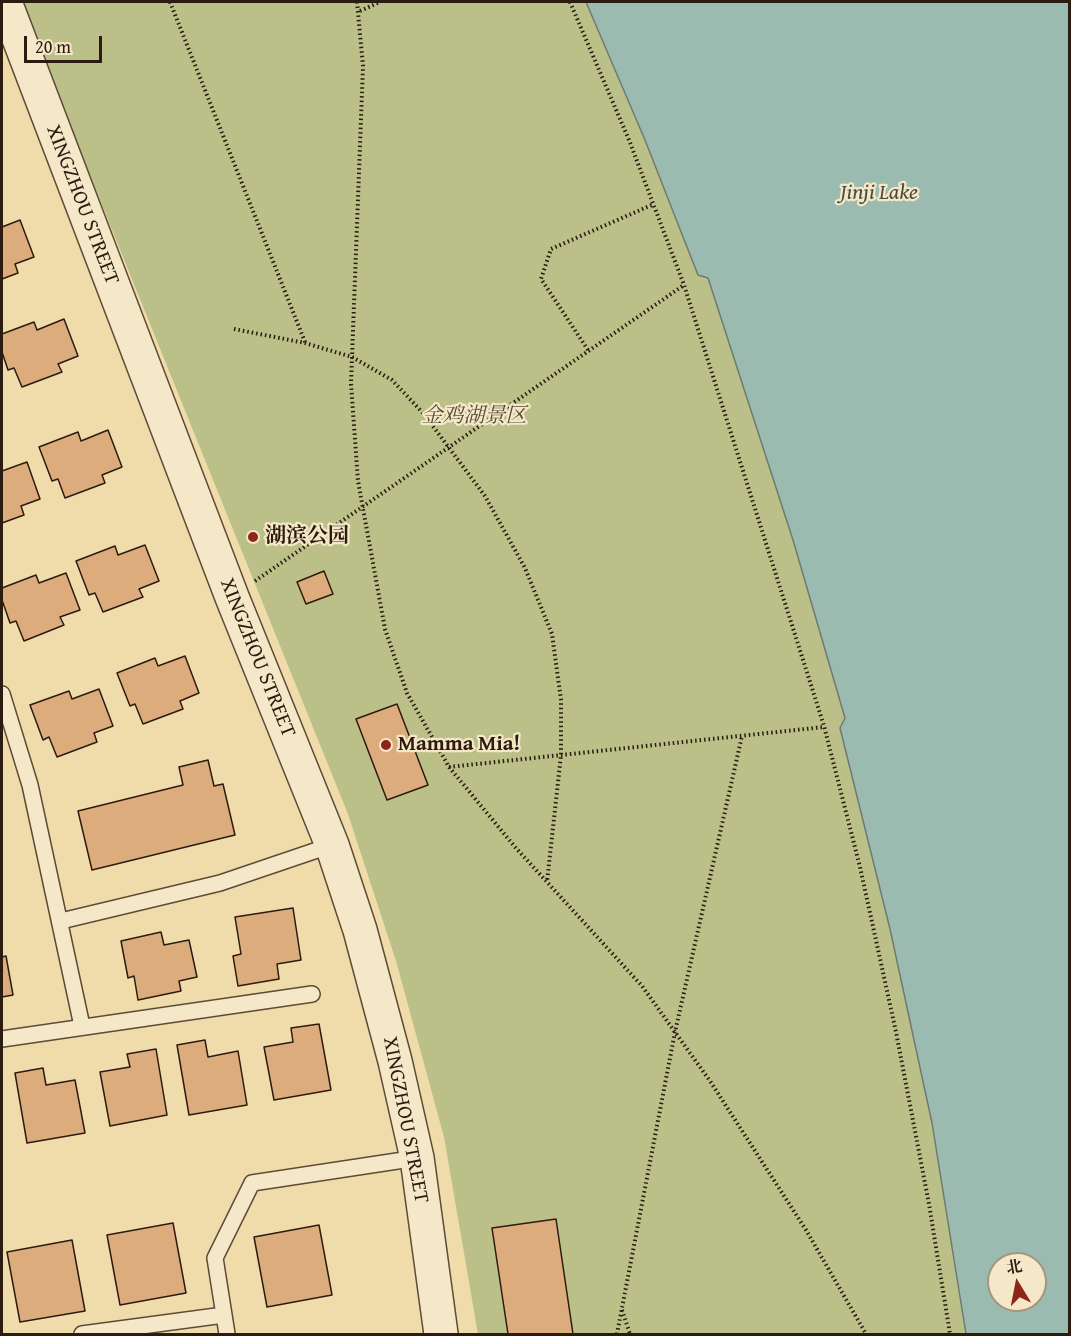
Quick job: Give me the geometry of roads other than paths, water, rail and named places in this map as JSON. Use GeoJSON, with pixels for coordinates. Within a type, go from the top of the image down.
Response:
{"type":"FeatureCollection","features":[{"type":"Feature","properties":{"kind":"street","name":"XINGZHOU STREET"},"geometry":{"type":"LineString","coordinates":[[5,2],[232,597],[332,845],[377,989],[417,1158],[441,1335]]}},
{"type":"Feature","properties":{"kind":"lane"},"geometry":{"type":"LineString","coordinates":[[2,694],[30,785],[82,1026]]}},
{"type":"Feature","properties":{"kind":"lane"},"geometry":{"type":"LineString","coordinates":[[61,921],[220,883],[332,845]]}},
{"type":"Feature","properties":{"kind":"lane"},"geometry":{"type":"LineString","coordinates":[[2,1039],[312,994]]}},
{"type":"Feature","properties":{"kind":"lane"},"geometry":{"type":"LineString","coordinates":[[227,1335],[214,1258],[252,1183],[417,1158]]}},
{"type":"Feature","properties":{"kind":"lane"},"geometry":{"type":"LineString","coordinates":[[82,1335],[224,1315]]}},
{"type":"Feature","properties":{"kind":"water","name":"Jinji Lake"},"geometry":{"type":"Polygon","coordinates":[[[586,2],[1069,2],[1069,1334],[966,1334],[932,1123],[890,929],[840,728],[845,718],[793,540],[708,278],[698,275],[645,140],[586,2]]]}},
{"type":"Feature","properties":{"kind":"place","name":"湖滨公园"},"geometry":{"type":"Point","coordinates":[253,537]}},
{"type":"Feature","properties":{"kind":"place","name":"Mamma Mia!"},"geometry":{"type":"Point","coordinates":[386,745]}},
{"type":"Feature","properties":{"kind":"park label","name":"金鸡湖景区"},"geometry":{"type":"Point","coordinates":[474,417]}}]}
